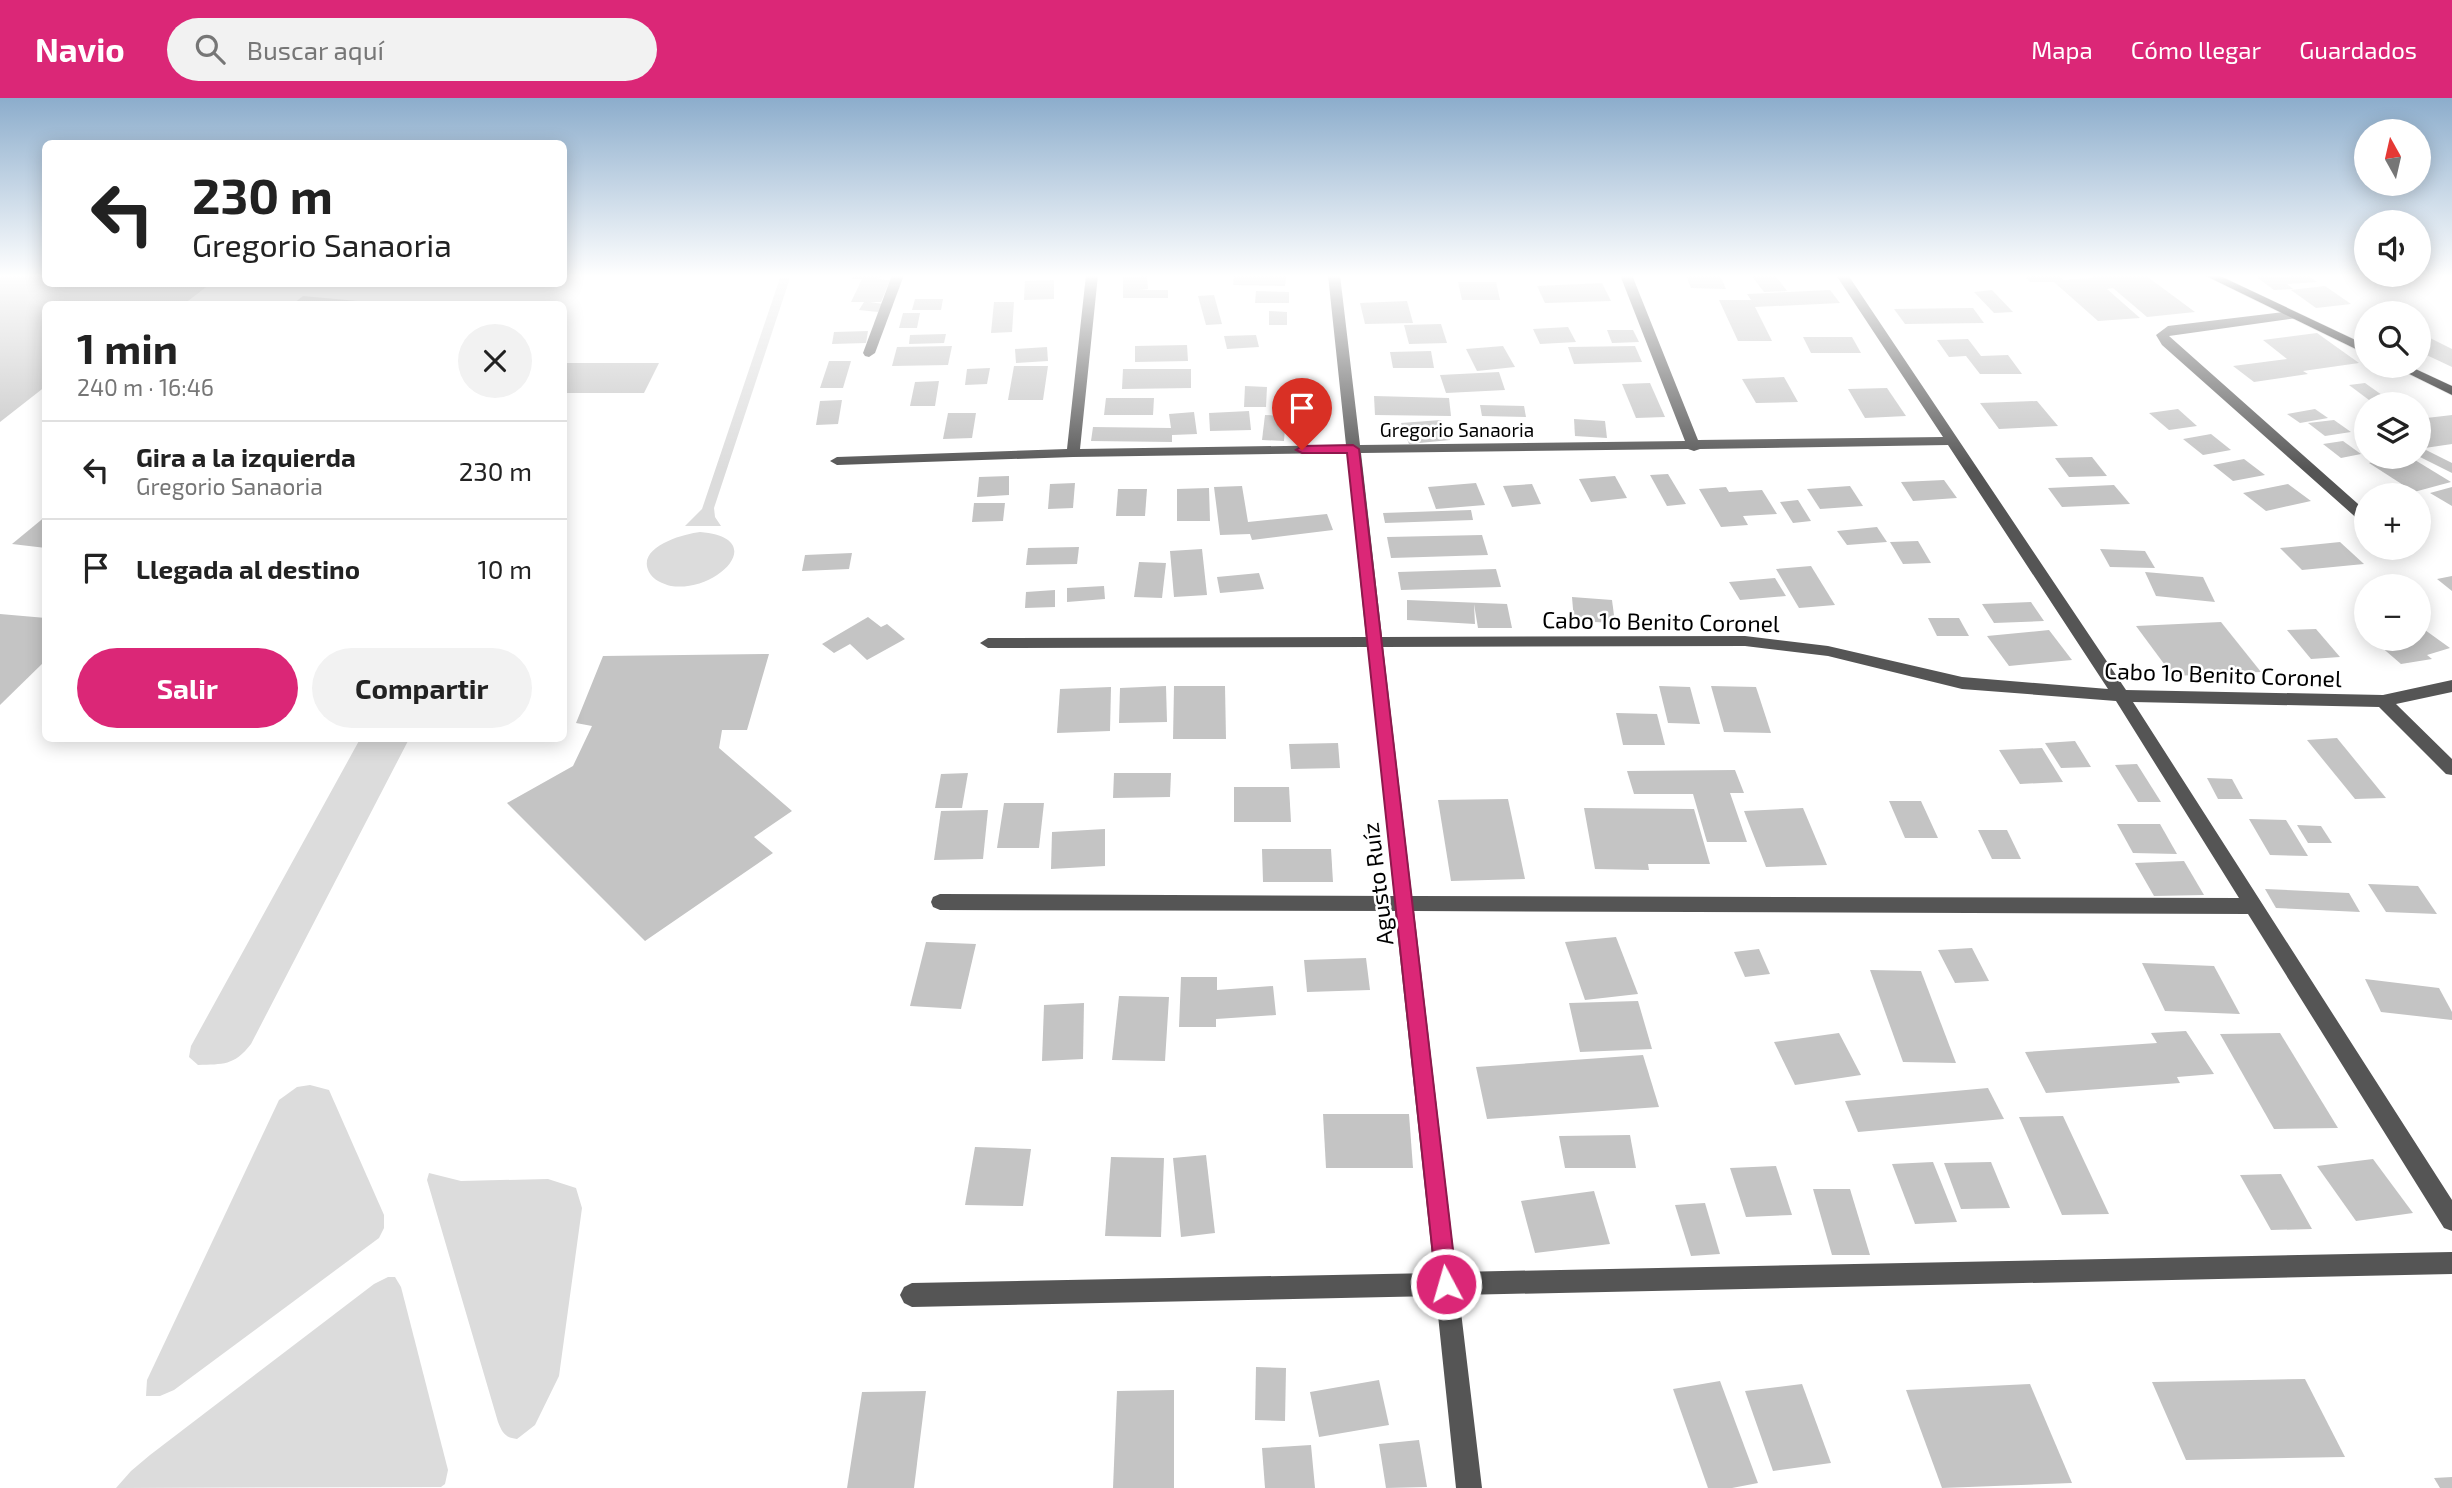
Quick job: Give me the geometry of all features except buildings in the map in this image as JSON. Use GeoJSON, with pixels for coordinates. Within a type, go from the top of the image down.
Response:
{"type":"FeatureCollection","features":[{"type":"Feature","properties":{"kind":"main road"},"geometry":{"type":"LineString","coordinates":[[2424,378],[2452,391]]}},
{"type":"Feature","properties":{"kind":"street"},"geometry":{"type":"LineString","coordinates":[[869,353],[874,340]]}},
{"type":"Feature","properties":{"kind":"street"},"geometry":{"type":"LineString","coordinates":[[1073,453],[1085,340]]}},
{"type":"Feature","properties":{"kind":"street","name":"Agusto Ruíz"},"geometry":{"type":"LineString","coordinates":[[1341,340],[1469,1488]]}},
{"type":"Feature","properties":{"kind":"street"},"geometry":{"type":"LineString","coordinates":[[1652,340],[1694,447]]}},
{"type":"Feature","properties":{"kind":"street"},"geometry":{"type":"LineString","coordinates":[[1885,340],[2121,696],[2452,1220]]}},
{"type":"Feature","properties":{"kind":"street"},"geometry":{"type":"LineString","coordinates":[[2165,340],[2354,508]]}},
{"type":"Feature","properties":{"kind":"street","name":"Gregorio Sanaoria"},"geometry":{"type":"LineString","coordinates":[[837,461],[1073,453],[1694,447],[1952,441]]}},
{"type":"Feature","properties":{"kind":"street","name":"Cabo 1o Benito Coronel"},"geometry":{"type":"LineString","coordinates":[[988,643],[1745,641],[1828,651],[1962,683],[2121,696],[2383,701],[2452,686]]}},
{"type":"Feature","properties":{"kind":"street"},"geometry":{"type":"LineString","coordinates":[[2383,701],[2452,769]]}},
{"type":"Feature","properties":{"kind":"street"},"geometry":{"type":"LineString","coordinates":[[940,902],[2254,906]]}},
{"type":"Feature","properties":{"kind":"street"},"geometry":{"type":"LineString","coordinates":[[912,1295],[2452,1263]]}},
{"type":"Feature","properties":{"kind":"shaded area"},"geometry":{"type":"Polygon","coordinates":[[[759,340],[770,340],[714,508],[715,517],[721,526],[685,526],[702,509],[759,340]]]}},
{"type":"Feature","properties":{"kind":"shaded area"},"geometry":{"type":"Polygon","coordinates":[[[700,532],[721,536],[732,544],[734,554],[719,574],[688,586],[671,586],[653,577],[647,563],[649,555],[655,549],[673,539],[700,532]]]}},
{"type":"Feature","properties":{"kind":"shaded area"},"geometry":{"type":"Polygon","coordinates":[[[358,742],[407,742],[251,1044],[228,1062],[198,1065],[189,1057],[191,1046],[358,742]]]}},
{"type":"Feature","properties":{"kind":"shaded area"},"geometry":{"type":"Polygon","coordinates":[[[310,1085],[329,1090],[384,1215],[384,1228],[379,1238],[174,1390],[160,1396],[146,1396],[147,1380],[279,1100],[297,1087],[310,1085]]]}},
{"type":"Feature","properties":{"kind":"shaded area"},"geometry":{"type":"Polygon","coordinates":[[[429,1173],[461,1181],[548,1179],[576,1188],[582,1208],[559,1376],[535,1425],[517,1439],[504,1434],[498,1422],[427,1180],[429,1173]]]}},
{"type":"Feature","properties":{"kind":"shaded area"},"geometry":{"type":"Polygon","coordinates":[[[388,1277],[395,1277],[401,1287],[448,1470],[445,1484],[441,1487],[116,1488],[150,1455],[374,1284],[388,1277]]]}},
{"type":"Feature","properties":{"kind":"route"},"geometry":{"type":"LineString","coordinates":[[1302,450],[1353,449],[1446,1284]]}}]}
